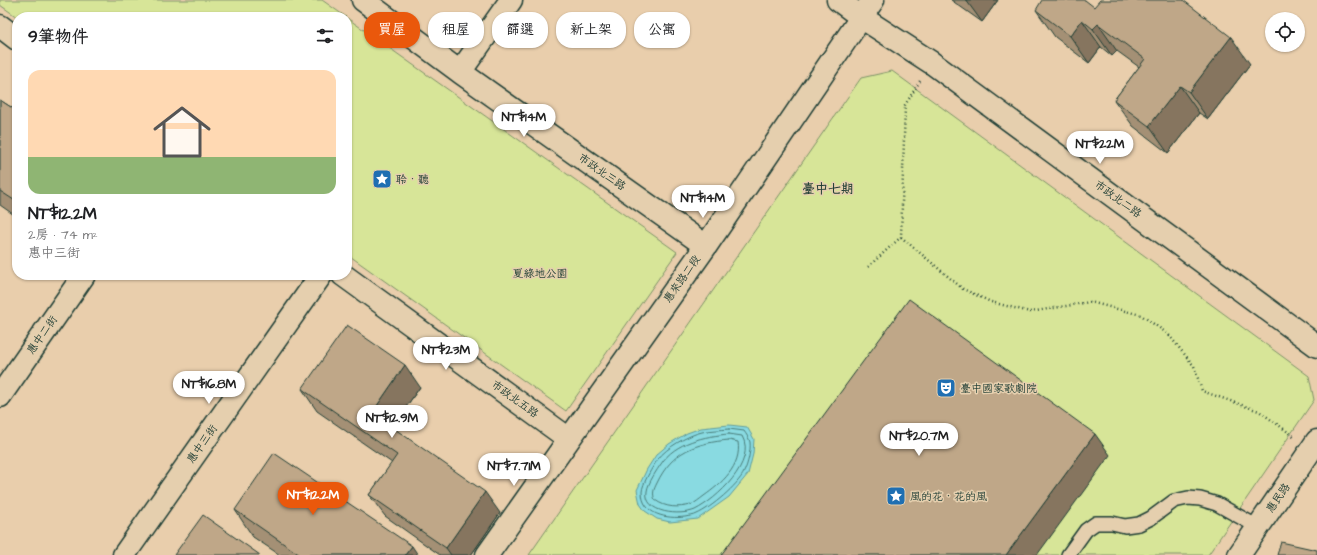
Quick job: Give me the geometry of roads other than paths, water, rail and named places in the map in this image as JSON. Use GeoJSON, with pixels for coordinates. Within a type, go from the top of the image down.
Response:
{"type":"FeatureCollection","features":[{"type":"Feature","properties":{"kind":"street","name":"市政北三路"},"geometry":{"type":"LineString","coordinates":[[363,0],[460,72],[706,246]]}},
{"type":"Feature","properties":{"kind":"street"},"geometry":{"type":"LineString","coordinates":[[460,72],[511,0]]}},
{"type":"Feature","properties":{"kind":"street","name":"市政北二路"},"geometry":{"type":"LineString","coordinates":[[838,0],[867,8],[932,62],[1317,346]]}},
{"type":"Feature","properties":{"kind":"street","name":"惠來路二段"},"geometry":{"type":"LineString","coordinates":[[487,555],[706,246],[867,8]]}},
{"type":"Feature","properties":{"kind":"street","name":"惠中二街"},"geometry":{"type":"LineString","coordinates":[[0,396],[81,280]]}},
{"type":"Feature","properties":{"kind":"street","name":"惠中三街"},"geometry":{"type":"LineString","coordinates":[[124,555],[317,280]]}},
{"type":"Feature","properties":{"kind":"street","name":"市政北五路"},"geometry":{"type":"LineString","coordinates":[[350,280],[569,438]]}},
{"type":"Feature","properties":{"kind":"street","name":"惠民路"},"geometry":{"type":"LineString","coordinates":[[1238,555],[1315,444]]}},
{"type":"Feature","properties":{"kind":"lane"},"geometry":{"type":"LineString","coordinates":[[1068,555],[1086,530],[1096,523],[1112,523],[1125,526],[1139,524],[1151,518],[1174,501],[1188,498],[1200,499],[1217,504],[1258,527]]}},
{"type":"Feature","properties":{"kind":"water"},"geometry":{"type":"Polygon","coordinates":[[[729,425],[747,427],[754,439],[753,454],[748,474],[729,497],[698,519],[670,522],[657,519],[645,511],[640,504],[637,490],[647,469],[656,455],[669,444],[687,433],[701,428],[729,425]]]}},
{"type":"Feature","properties":{"kind":"place","name":"聆‧聽"},"geometry":{"type":"Point","coordinates":[382,179]}},
{"type":"Feature","properties":{"kind":"place","name":"臺中國家歌劇院"},"geometry":{"type":"Point","coordinates":[946,388]}},
{"type":"Feature","properties":{"kind":"place","name":"風的花‧花的風"},"geometry":{"type":"Point","coordinates":[896,496]}},
{"type":"Feature","properties":{"kind":"district","name":"臺中七期"},"geometry":{"type":"Point","coordinates":[828,189]}},
{"type":"Feature","properties":{"kind":"park label","name":"夏綠地公園"},"geometry":{"type":"Point","coordinates":[540,273]}}]}
